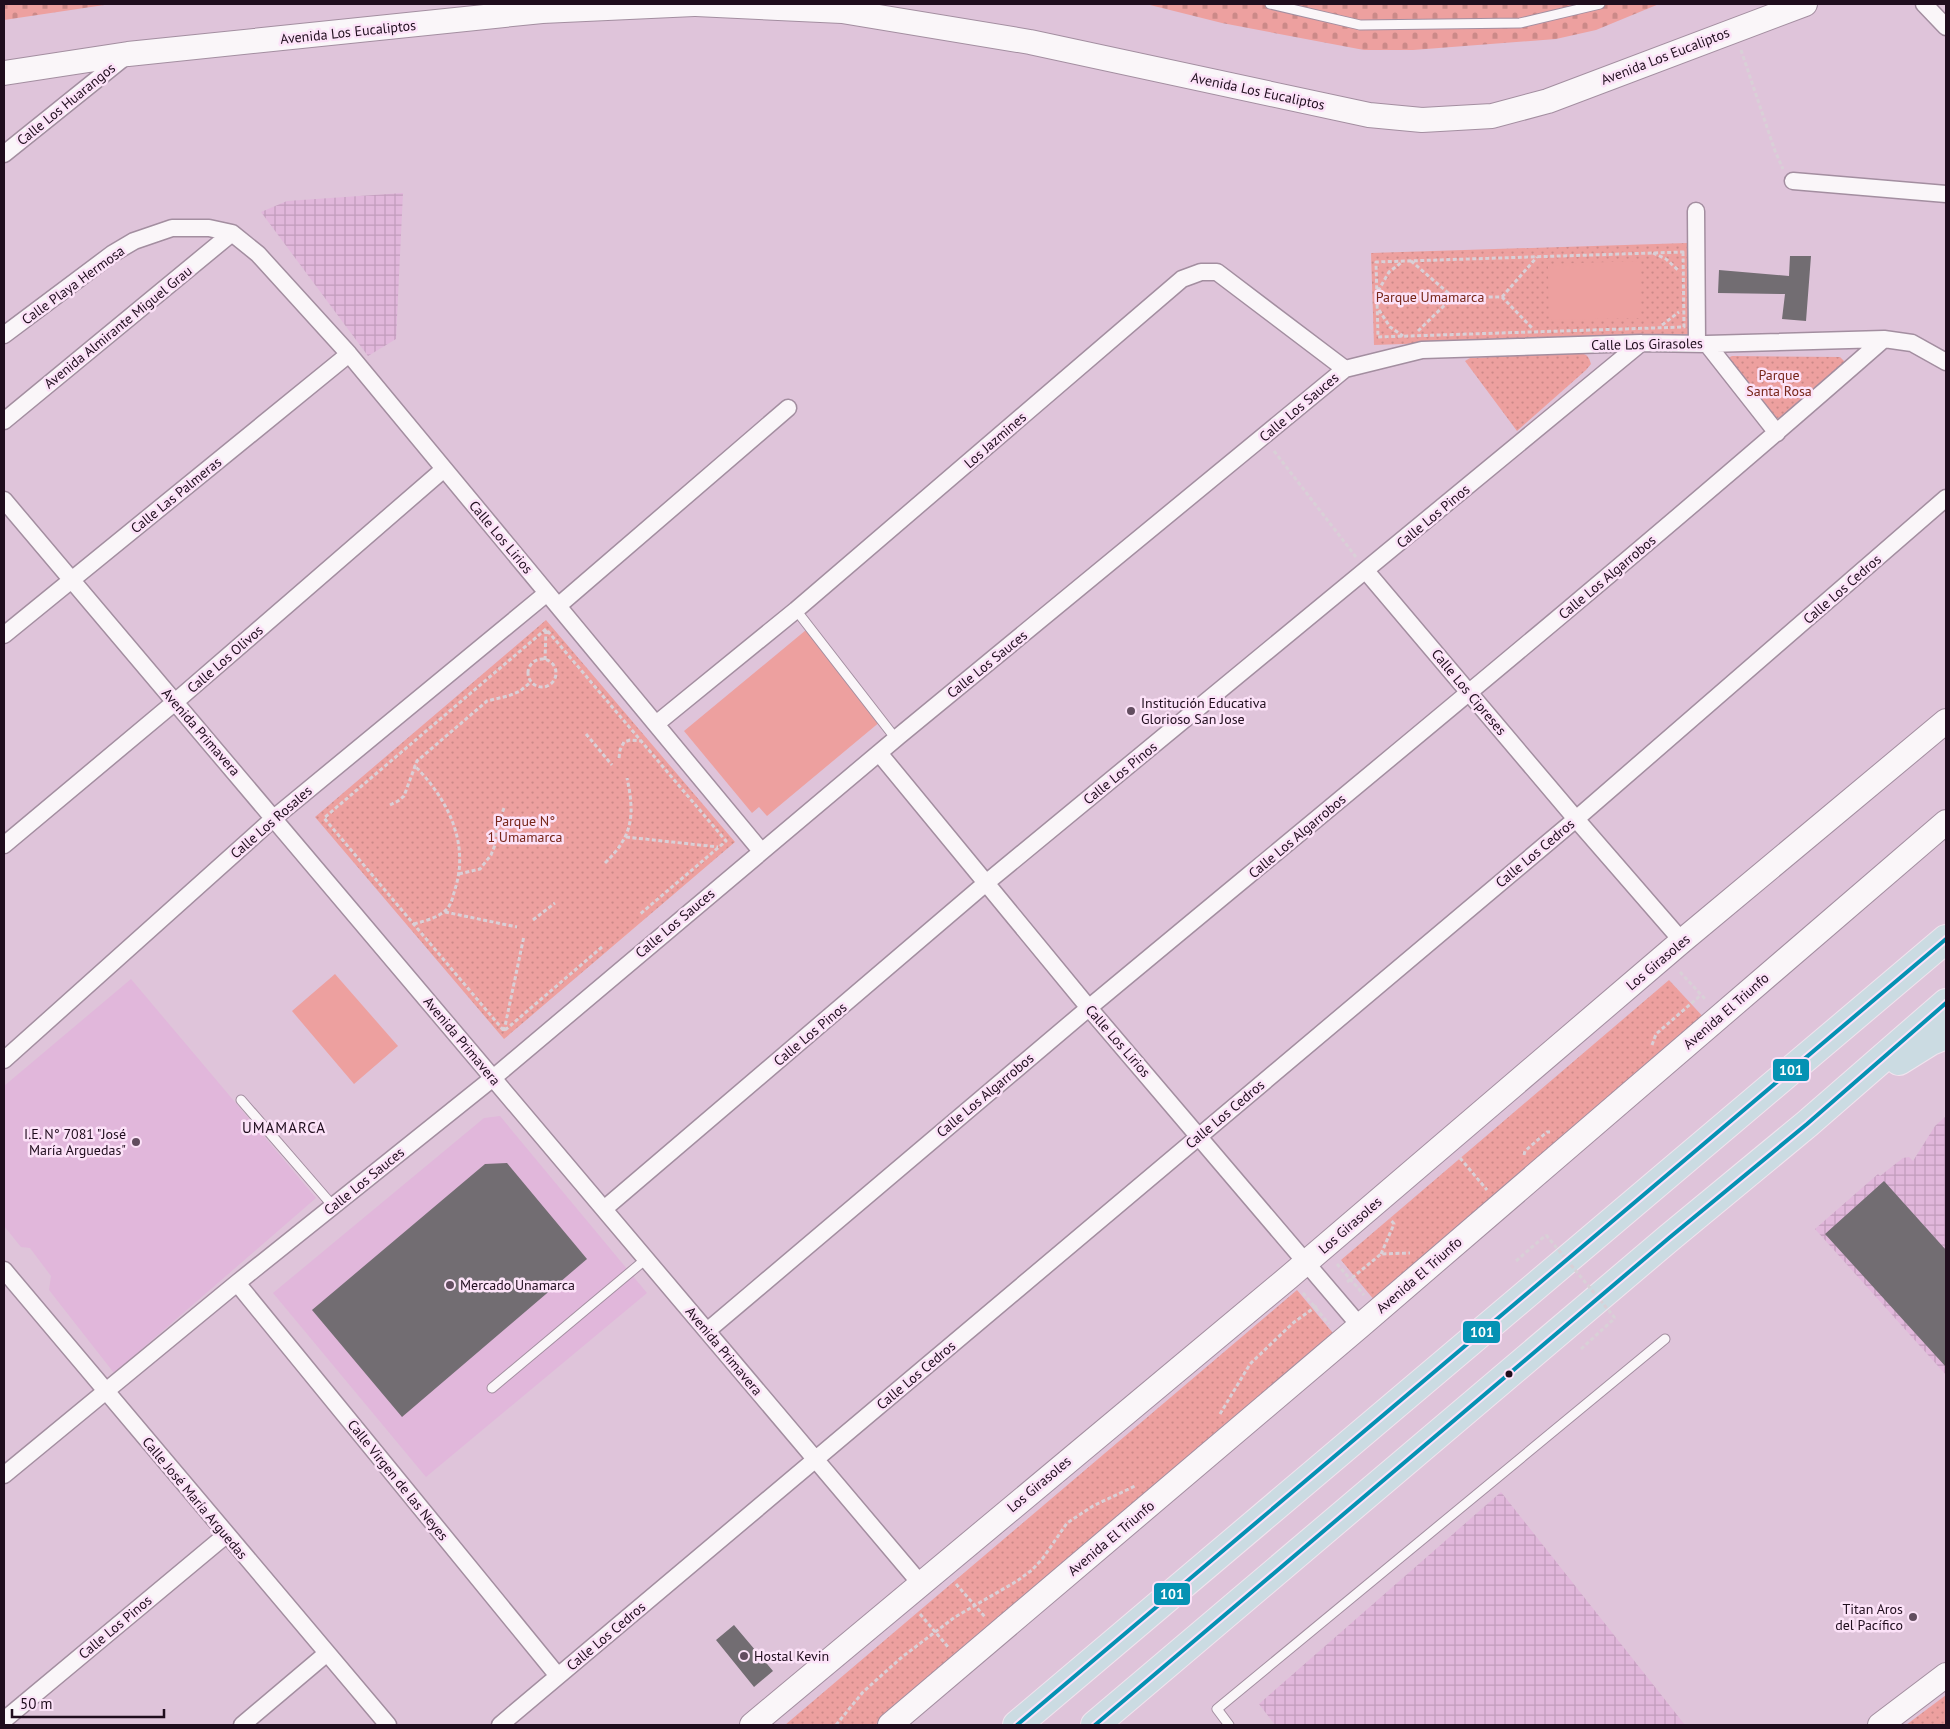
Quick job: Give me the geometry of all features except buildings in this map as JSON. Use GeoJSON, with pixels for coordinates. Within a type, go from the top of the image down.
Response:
{"type":"FeatureCollection","features":[{"type":"Feature","properties":{"kind":"highway"},"geometry":{"type":"LineString","coordinates":[[1017,1725],[1946,939]]}},
{"type":"Feature","properties":{"kind":"highway"},"geometry":{"type":"LineString","coordinates":[[1095,1725],[1661,1244],[1806,1124],[1946,1003]]}},
{"type":"Feature","properties":{"kind":"highway"},"geometry":{"type":"LineString","coordinates":[[1806,1124],[1931,1041],[1946,1035]]}},
{"type":"Feature","properties":{"kind":"street","name":"Avenida Los Eucaliptos"},"geometry":{"type":"LineString","coordinates":[[4,73],[128,54],[542,11],[695,4],[852,12],[1030,42],[1369,115],[1422,120],[1492,116],[1529,106],[1805,4]]}},
{"type":"Feature","properties":{"kind":"street"},"geometry":{"type":"LineString","coordinates":[[1924,4],[1946,27]]}},
{"type":"Feature","properties":{"kind":"street","name":"Calle Los Huarangos"},"geometry":{"type":"LineString","coordinates":[[4,154],[128,54]]}},
{"type":"Feature","properties":{"kind":"street"},"geometry":{"type":"LineString","coordinates":[[1793,181],[1946,194]]}},
{"type":"Feature","properties":{"kind":"street"},"geometry":{"type":"LineString","coordinates":[[1696,211],[1702,343],[1777,433]]}},
{"type":"Feature","properties":{"kind":"street","name":"Calle Playa Hermosa"},"geometry":{"type":"LineString","coordinates":[[4,335],[112,254],[134,241],[172,228],[208,228],[232,233]]}},
{"type":"Feature","properties":{"kind":"street","name":"Calle Los Lirios"},"geometry":{"type":"LineString","coordinates":[[232,233],[258,254],[349,354],[761,851]]}},
{"type":"Feature","properties":{"kind":"street","name":"Avenida Almirante Miguel Grau"},"geometry":{"type":"LineString","coordinates":[[4,421],[232,233]]}},
{"type":"Feature","properties":{"kind":"street","name":"Los Jazmines"},"geometry":{"type":"LineString","coordinates":[[656,724],[796,610],[1182,279],[1201,272],[1216,272],[1345,369]]}},
{"type":"Feature","properties":{"kind":"street","name":"Calle Los Girasoles"},"geometry":{"type":"LineString","coordinates":[[1345,369],[1422,350],[1641,343],[1884,339],[1912,343],[1946,362]]}},
{"type":"Feature","properties":{"kind":"street","name":"Calle Los Algarrobos"},"geometry":{"type":"LineString","coordinates":[[707,1331],[1089,1008],[1470,693],[1777,433],[1884,339]]}},
{"type":"Feature","properties":{"kind":"street","name":"Calle Los Pinos"},"geometry":{"type":"LineString","coordinates":[[604,1209],[986,884],[1641,343]]}},
{"type":"Feature","properties":{"kind":"street","name":"Calle Las Palmeras"},"geometry":{"type":"LineString","coordinates":[[4,635],[349,354]]}},
{"type":"Feature","properties":{"kind":"street","name":"Calle Los Sauces"},"geometry":{"type":"LineString","coordinates":[[4,1475],[237,1283],[493,1078],[761,851],[1345,369]]}},
{"type":"Feature","properties":{"kind":"street","name":"Calle Los Rosales"},"geometry":{"type":"LineString","coordinates":[[4,1060],[274,818],[552,599],[788,408]]}},
{"type":"Feature","properties":{"kind":"street","name":"Calle Los Olivos"},"geometry":{"type":"LineString","coordinates":[[4,845],[175,702],[444,469]]}},
{"type":"Feature","properties":{"kind":"street","name":"Calle Los Cedros"},"geometry":{"type":"LineString","coordinates":[[500,1725],[1576,819],[1946,498]]}},
{"type":"Feature","properties":{"kind":"street","name":"Avenida Primavera"},"geometry":{"type":"LineString","coordinates":[[4,500],[815,1459],[913,1590]]}},
{"type":"Feature","properties":{"kind":"street","name":"Calle Los Cipreses"},"geometry":{"type":"LineString","coordinates":[[1366,571],[1682,941]]}},
{"type":"Feature","properties":{"kind":"street","name":"Los Girasoles"},"geometry":{"type":"LineString","coordinates":[[752,1725],[1324,1248],[1682,941],[1946,721]]}},
{"type":"Feature","properties":{"kind":"street","name":"Calle Los Lirios"},"geometry":{"type":"LineString","coordinates":[[879,753],[1089,1008],[1199,1136],[1297,1270],[1332,1294],[1360,1326]]}},
{"type":"Feature","properties":{"kind":"street","name":"Avenida El Triunfo"},"geometry":{"type":"LineString","coordinates":[[890,1725],[1360,1326],[1946,822]]}},
{"type":"Feature","properties":{"kind":"street","name":"Calle José María Arguedas"},"geometry":{"type":"LineString","coordinates":[[5,1274],[388,1725]]}},
{"type":"Feature","properties":{"kind":"street","name":"Calle Virgen de las Neyes"},"geometry":{"type":"LineString","coordinates":[[237,1283],[558,1676]]}},
{"type":"Feature","properties":{"kind":"street","name":"Calle Los Pinos"},"geometry":{"type":"LineString","coordinates":[[4,1720],[226,1535]]}},
{"type":"Feature","properties":{"kind":"street"},"geometry":{"type":"LineString","coordinates":[[242,1725],[326,1654]]}},
{"type":"Feature","properties":{"kind":"street"},"geometry":{"type":"LineString","coordinates":[[1880,1725],[1946,1675]]}},
{"type":"Feature","properties":{"kind":"lane"},"geometry":{"type":"LineString","coordinates":[[1270,4],[1360,25],[1520,23],[1566,8],[1600,4]]}},
{"type":"Feature","properties":{"kind":"lane"},"geometry":{"type":"LineString","coordinates":[[796,610],[896,739]]}},
{"type":"Feature","properties":{"kind":"lane"},"geometry":{"type":"LineString","coordinates":[[241,1100],[333,1206]]}},
{"type":"Feature","properties":{"kind":"lane"},"geometry":{"type":"LineString","coordinates":[[492,1388],[646,1260]]}},
{"type":"Feature","properties":{"kind":"lane"},"geometry":{"type":"LineString","coordinates":[[1229,1725],[1217,1709],[1665,1339]]}},
{"type":"Feature","properties":{"kind":"path"},"geometry":{"type":"LineString","coordinates":[[1735,30],[1780,166],[1793,181]]}},
{"type":"Feature","properties":{"kind":"path"},"geometry":{"type":"LineString","coordinates":[[1683,252],[1684,326],[1378,337],[1376,262],[1537,257],[1683,252]]}},
{"type":"Feature","properties":{"kind":"path"},"geometry":{"type":"LineString","coordinates":[[1652,253],[1666,259],[1684,279]]}},
{"type":"Feature","properties":{"kind":"path"},"geometry":{"type":"LineString","coordinates":[[1411,261],[1453,297],[1502,296],[1537,257]]}},
{"type":"Feature","properties":{"kind":"path"},"geometry":{"type":"LineString","coordinates":[[1377,294],[1389,272],[1402,261]]}},
{"type":"Feature","properties":{"kind":"path"},"geometry":{"type":"LineString","coordinates":[[1502,296],[1535,331]]}},
{"type":"Feature","properties":{"kind":"path"},"geometry":{"type":"LineString","coordinates":[[1414,336],[1453,297]]}},
{"type":"Feature","properties":{"kind":"path"},"geometry":{"type":"LineString","coordinates":[[1659,327],[1679,312],[1684,305]]}},
{"type":"Feature","properties":{"kind":"path"},"geometry":{"type":"LineString","coordinates":[[1377,308],[1390,326],[1404,336]]}},
{"type":"Feature","properties":{"kind":"path"},"geometry":{"type":"LineString","coordinates":[[1263,437],[1366,571]]}},
{"type":"Feature","properties":{"kind":"path"},"geometry":{"type":"LineString","coordinates":[[545,660],[546,629]]}},
{"type":"Feature","properties":{"kind":"path"},"geometry":{"type":"LineString","coordinates":[[546,629],[726,841],[639,915]]}},
{"type":"Feature","properties":{"kind":"path"},"geometry":{"type":"LineString","coordinates":[[504,1030],[324,818],[546,629]]}},
{"type":"Feature","properties":{"kind":"path"},"geometry":{"type":"LineString","coordinates":[[545,660],[553,665],[555,669],[553,681],[542,687],[531,682],[528,673],[532,664],[545,660]]}},
{"type":"Feature","properties":{"kind":"path"},"geometry":{"type":"LineString","coordinates":[[390,804],[404,796],[416,761],[487,701],[520,691],[531,682]]}},
{"type":"Feature","properties":{"kind":"path"},"geometry":{"type":"LineString","coordinates":[[586,734],[612,765]]}},
{"type":"Feature","properties":{"kind":"path"},"geometry":{"type":"LineString","coordinates":[[619,758],[624,742],[630,740],[641,742]]}},
{"type":"Feature","properties":{"kind":"path"},"geometry":{"type":"LineString","coordinates":[[414,766],[431,783],[446,806],[455,829],[459,854],[459,874],[450,906],[445,912],[414,924]]}},
{"type":"Feature","properties":{"kind":"path"},"geometry":{"type":"LineString","coordinates":[[605,862],[617,851],[626,837],[632,816],[627,778]]}},
{"type":"Feature","properties":{"kind":"path"},"geometry":{"type":"LineString","coordinates":[[459,874],[480,868],[491,854],[495,845],[497,827],[504,808]]}},
{"type":"Feature","properties":{"kind":"path"},"geometry":{"type":"LineString","coordinates":[[626,837],[718,847]]}},
{"type":"Feature","properties":{"kind":"path"},"geometry":{"type":"LineString","coordinates":[[533,920],[555,902]]}},
{"type":"Feature","properties":{"kind":"path"},"geometry":{"type":"LineString","coordinates":[[445,912],[517,927]]}},
{"type":"Feature","properties":{"kind":"path"},"geometry":{"type":"LineString","coordinates":[[504,1030],[524,936]]}},
{"type":"Feature","properties":{"kind":"path"},"geometry":{"type":"LineString","coordinates":[[504,1030],[602,947]]}},
{"type":"Feature","properties":{"kind":"path"},"geometry":{"type":"LineString","coordinates":[[1678,969],[1720,1016]]}},
{"type":"Feature","properties":{"kind":"path"},"geometry":{"type":"LineString","coordinates":[[1650,1050],[1656,1034],[1701,995]]}},
{"type":"Feature","properties":{"kind":"path"},"geometry":{"type":"LineString","coordinates":[[1522,1159],[1525,1151],[1547,1132],[1554,1131]]}},
{"type":"Feature","properties":{"kind":"path"},"geometry":{"type":"LineString","coordinates":[[1462,1160],[1491,1194]]}},
{"type":"Feature","properties":{"kind":"path"},"geometry":{"type":"LineString","coordinates":[[1218,1418],[1250,1364],[1293,1323],[1381,1254],[1394,1224]]}},
{"type":"Feature","properties":{"kind":"path"},"geometry":{"type":"LineString","coordinates":[[1516,1261],[1546,1235],[1615,1318],[1581,1349]]}},
{"type":"Feature","properties":{"kind":"path"},"geometry":{"type":"LineString","coordinates":[[1324,1248],[1350,1279],[1360,1326]]}},
{"type":"Feature","properties":{"kind":"path"},"geometry":{"type":"LineString","coordinates":[[1381,1254],[1418,1253]]}},
{"type":"Feature","properties":{"kind":"path"},"geometry":{"type":"LineString","coordinates":[[1297,1270],[1315,1307],[1360,1326]]}},
{"type":"Feature","properties":{"kind":"path"},"geometry":{"type":"LineString","coordinates":[[836,1725],[863,1692],[881,1674],[955,1617],[976,1606],[1032,1570],[1044,1558],[1067,1523],[1079,1514],[1143,1481]]}},
{"type":"Feature","properties":{"kind":"path"},"geometry":{"type":"LineString","coordinates":[[941,1566],[999,1633]]}},
{"type":"Feature","properties":{"kind":"path"},"geometry":{"type":"LineString","coordinates":[[913,1590],[936,1632],[963,1664]]}},
{"type":"Feature","properties":{"kind":"shaded area"},"geometry":{"type":"Polygon","coordinates":[[[403,193],[396,339],[368,356],[261,212],[287,201],[403,193]]]}},
{"type":"Feature","properties":{"kind":"shaded area","name":"I.E. N° 7081 \"José María Arguedas\""},"geometry":{"type":"Polygon","coordinates":[[[131,979],[316,1198],[114,1373],[49,1290],[51,1276],[30,1248],[21,1247],[4,1226],[4,1086],[131,979]]]}},
{"type":"Feature","properties":{"kind":"shaded area"},"geometry":{"type":"Polygon","coordinates":[[[500,1116],[647,1293],[426,1477],[273,1293],[484,1118],[500,1116]]]}},
{"type":"Feature","properties":{"kind":"shaded area"},"geometry":{"type":"Polygon","coordinates":[[[1946,1116],[1946,1375],[1815,1229],[1878,1174],[1880,1176],[1903,1158],[1909,1157],[1913,1161],[1935,1126],[1946,1116]]]}},
{"type":"Feature","properties":{"kind":"shaded area"},"geometry":{"type":"Polygon","coordinates":[[[1501,1492],[1685,1725],[1275,1725],[1259,1704],[1501,1492]]]}},
{"type":"Feature","properties":{"kind":"green space"},"geometry":{"type":"Polygon","coordinates":[[[4,4],[111,4],[4,20],[4,4]]]}},
{"type":"Feature","properties":{"kind":"green space"},"geometry":{"type":"Polygon","coordinates":[[[1146,4],[1659,4],[1596,30],[1556,39],[1413,50],[1364,50],[1222,23],[1146,4]]]}},
{"type":"Feature","properties":{"kind":"green space","name":"Parque Umamarca"},"geometry":{"type":"Polygon","coordinates":[[[1687,243],[1690,334],[1374,345],[1371,253],[1687,243]]]}},
{"type":"Feature","properties":{"kind":"green space"},"geometry":{"type":"Polygon","coordinates":[[[1640,261],[1641,318],[1549,320],[1548,264],[1640,261]]]}},
{"type":"Feature","properties":{"kind":"green space"},"geometry":{"type":"Polygon","coordinates":[[[1580,353],[1587,356],[1591,364],[1517,431],[1465,361],[1470,358],[1580,353]]]}},
{"type":"Feature","properties":{"kind":"green space","name":"Parque Santa Rosa"},"geometry":{"type":"Polygon","coordinates":[[[1732,356],[1840,357],[1844,361],[1843,366],[1781,417],[1774,419],[1728,358],[1732,356]]]}},
{"type":"Feature","properties":{"kind":"green space","name":"Parque N° 1 Umamarca"},"geometry":{"type":"Polygon","coordinates":[[[546,620],[735,842],[504,1039],[315,817],[546,620]]]}},
{"type":"Feature","properties":{"kind":"green space"},"geometry":{"type":"Polygon","coordinates":[[[806,630],[881,721],[767,816],[759,807],[752,813],[684,731],[806,630]]]}},
{"type":"Feature","properties":{"kind":"green space"},"geometry":{"type":"Polygon","coordinates":[[[335,974],[398,1046],[354,1084],[292,1011],[335,974]]]}},
{"type":"Feature","properties":{"kind":"green space"},"geometry":{"type":"Polygon","coordinates":[[[1669,980],[1707,1021],[1375,1301],[1341,1260],[1669,980]]]}},
{"type":"Feature","properties":{"kind":"green space"},"geometry":{"type":"Polygon","coordinates":[[[1297,1290],[1337,1338],[875,1725],[785,1725],[1297,1290]]]}},
{"type":"Feature","properties":{"kind":"green space"},"geometry":{"type":"Polygon","coordinates":[[[1946,1695],[1946,1725],[1906,1725],[1946,1695]]]}},
{"type":"Feature","properties":{"kind":"transit line","name":"101"},"geometry":{"type":"LineString","coordinates":[[1017,1725],[1946,939]]}},
{"type":"Feature","properties":{"kind":"transit line","name":"101"},"geometry":{"type":"LineString","coordinates":[[1095,1725],[1669,1238],[1807,1124],[1946,1003]]}},
{"type":"Feature","properties":{"kind":"place","name":"Institución Educativa Glorioso San Jose"},"geometry":{"type":"Point","coordinates":[1131,711]}},
{"type":"Feature","properties":{"kind":"place","name":"I.E. N° 7081 \"José María Arguedas\""},"geometry":{"type":"Point","coordinates":[136,1142]}},
{"type":"Feature","properties":{"kind":"place","name":"Mercado Unamarca"},"geometry":{"type":"Point","coordinates":[450,1285]}},
{"type":"Feature","properties":{"kind":"place","name":"Titan Aros del Pacífico"},"geometry":{"type":"Point","coordinates":[1913,1617]}},
{"type":"Feature","properties":{"kind":"place","name":"Hostal Kevin"},"geometry":{"type":"Point","coordinates":[744,1656]}},
{"type":"Feature","properties":{"kind":"district","name":"UMAMARCA"},"geometry":{"type":"Point","coordinates":[284,1128]}}]}
